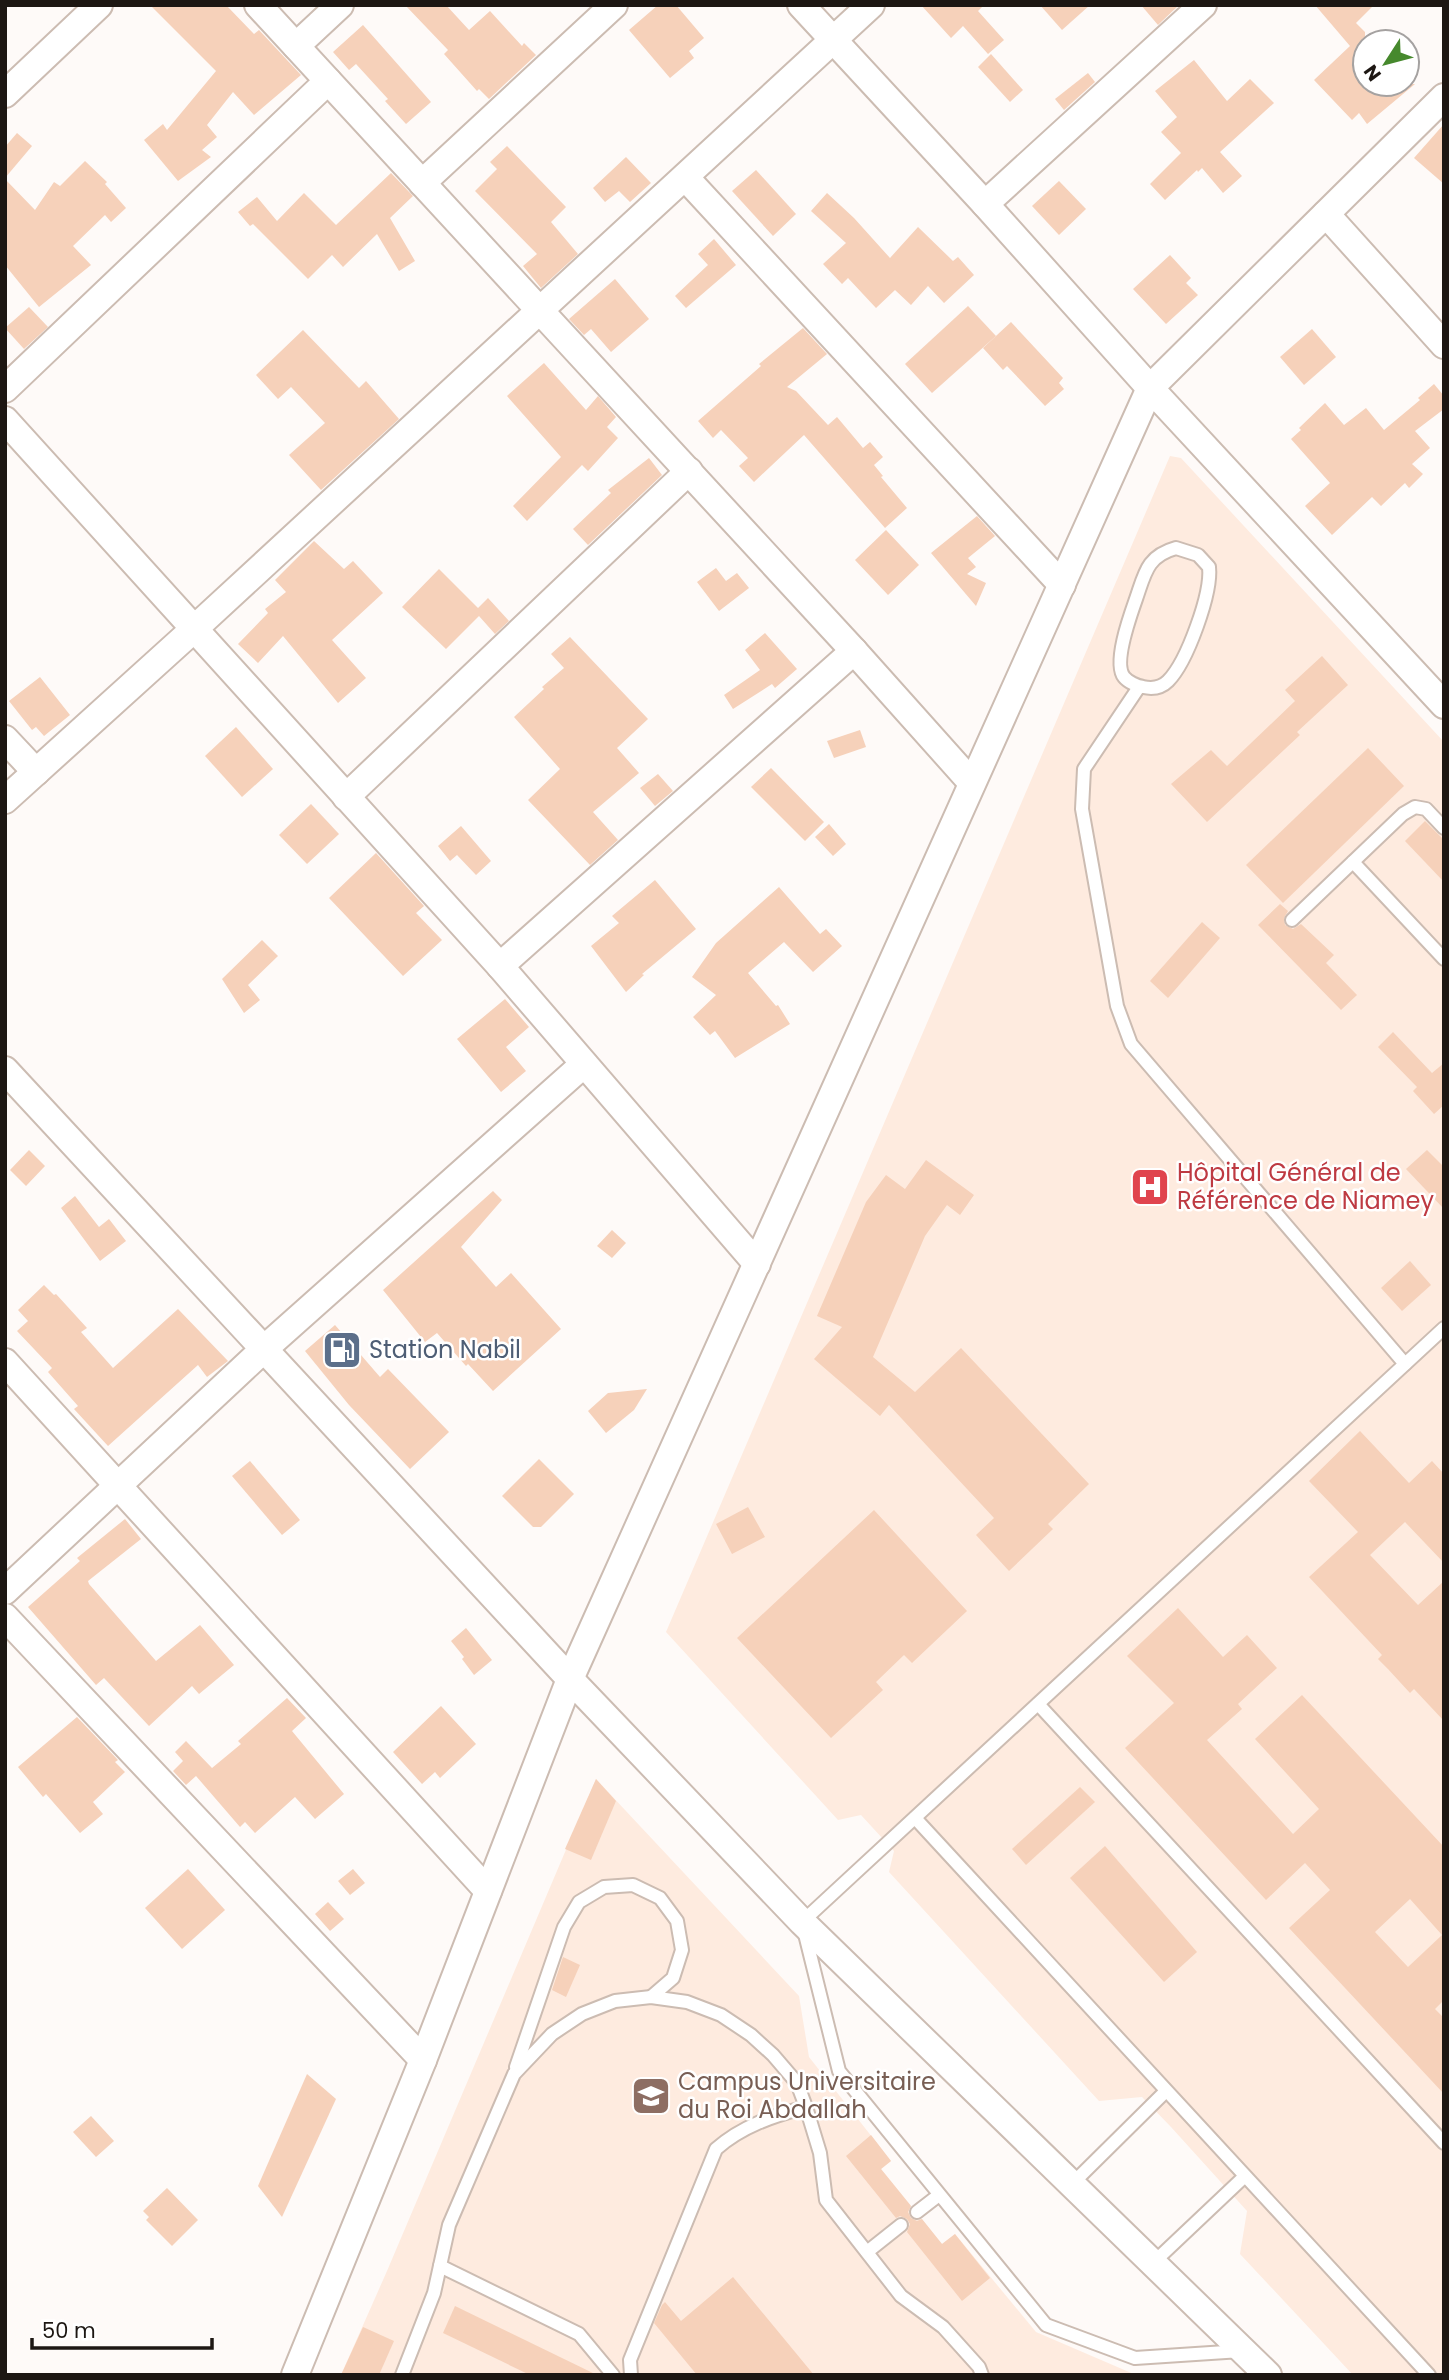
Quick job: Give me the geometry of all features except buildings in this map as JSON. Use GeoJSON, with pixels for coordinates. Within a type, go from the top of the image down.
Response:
{"type":"FeatureCollection","features":[{"type":"Feature","properties":{"kind":"street"},"geometry":{"type":"LineString","coordinates":[[5,94],[100,5]]}},
{"type":"Feature","properties":{"kind":"street"},"geometry":{"type":"LineString","coordinates":[[258,5],[689,471],[972,783]]}},
{"type":"Feature","properties":{"kind":"street"},"geometry":{"type":"LineString","coordinates":[[296,46],[340,5]]}},
{"type":"Feature","properties":{"kind":"street"},"geometry":{"type":"LineString","coordinates":[[422,183],[614,5]]}},
{"type":"Feature","properties":{"kind":"street"},"geometry":{"type":"LineString","coordinates":[[801,5],[1444,705]]}},
{"type":"Feature","properties":{"kind":"street"},"geometry":{"type":"LineString","coordinates":[[5,800],[871,5]]}},
{"type":"Feature","properties":{"kind":"street"},"geometry":{"type":"LineString","coordinates":[[985,204],[1203,5]]}},
{"type":"Feature","properties":{"kind":"street"},"geometry":{"type":"LineString","coordinates":[[5,389],[328,81]]}},
{"type":"Feature","properties":{"kind":"street"},"geometry":{"type":"LineString","coordinates":[[295,2375],[423,2060],[570,1679],[1150,388],[1444,97]]}},
{"type":"Feature","properties":{"kind":"street"},"geometry":{"type":"LineString","coordinates":[[685,177],[1062,585]]}},
{"type":"Feature","properties":{"kind":"street"},"geometry":{"type":"LineString","coordinates":[[1325,214],[1444,345]]}},
{"type":"Feature","properties":{"kind":"street"},"geometry":{"type":"LineString","coordinates":[[5,421],[500,966],[757,1264]]}},
{"type":"Feature","properties":{"kind":"street"},"geometry":{"type":"LineString","coordinates":[[346,797],[689,471]]}},
{"type":"Feature","properties":{"kind":"street"},"geometry":{"type":"LineString","coordinates":[[500,966],[854,651]]}},
{"type":"Feature","properties":{"kind":"street"},"geometry":{"type":"LineString","coordinates":[[5,739],[36,772]]}},
{"type":"Feature","properties":{"kind":"street"},"geometry":{"type":"LineString","coordinates":[[5,1591],[264,1349],[584,1064]]}},
{"type":"Feature","properties":{"kind":"street"},"geometry":{"type":"LineString","coordinates":[[5,1070],[570,1679],[802,1922],[1268,2375]]}},
{"type":"Feature","properties":{"kind":"street"},"geometry":{"type":"LineString","coordinates":[[5,1362],[488,1891]]}},
{"type":"Feature","properties":{"kind":"street"},"geometry":{"type":"LineString","coordinates":[[5,1617],[423,2060]]}},
{"type":"Feature","properties":{"kind":"lane"},"geometry":{"type":"LineString","coordinates":[[1176,548],[1187,550],[1198,555],[1209,567],[1208,591],[1177,670],[1166,683],[1158,687],[1139,687],[1125,678],[1120,668],[1123,643],[1144,574],[1154,557],[1163,551],[1176,548]]}},
{"type":"Feature","properties":{"kind":"lane"},"geometry":{"type":"LineString","coordinates":[[1139,687],[1084,769],[1082,809],[1117,1006],[1131,1044],[1405,1364]]}},
{"type":"Feature","properties":{"kind":"lane"},"geometry":{"type":"LineString","coordinates":[[1292,920],[1403,814],[1415,807],[1426,809],[1444,828]]}},
{"type":"Feature","properties":{"kind":"lane"},"geometry":{"type":"LineString","coordinates":[[1353,862],[1444,958]]}},
{"type":"Feature","properties":{"kind":"lane"},"geometry":{"type":"LineString","coordinates":[[1244,2351],[1135,2358],[1046,2325],[839,2071],[802,1922],[1444,1328]]}},
{"type":"Feature","properties":{"kind":"lane"},"geometry":{"type":"LineString","coordinates":[[1038,1703],[1444,2143]]}},
{"type":"Feature","properties":{"kind":"lane"},"geometry":{"type":"LineString","coordinates":[[915,1818],[1429,2375]]}},
{"type":"Feature","properties":{"kind":"lane"},"geometry":{"type":"LineString","coordinates":[[402,2375],[434,2293],[449,2225],[514,2074],[564,1927],[579,1902],[604,1887],[633,1885],[660,1898],[677,1921],[682,1950],[673,1978],[651,1997]]}},
{"type":"Feature","properties":{"kind":"lane"},"geometry":{"type":"LineString","coordinates":[[514,2074],[552,2034],[582,2014],[615,2001],[651,1997],[687,2002],[721,2015],[751,2035],[797,2083],[820,2153],[826,2200],[901,2296],[943,2327],[979,2367],[982,2375]]}},
{"type":"Feature","properties":{"kind":"lane"},"geometry":{"type":"LineString","coordinates":[[1072,2184],[1166,2091]]}},
{"type":"Feature","properties":{"kind":"lane"},"geometry":{"type":"LineString","coordinates":[[631,2375],[630,2360],[716,2149],[729,2137],[766,2118],[806,2107]]}},
{"type":"Feature","properties":{"kind":"lane"},"geometry":{"type":"LineString","coordinates":[[1153,2263],[1245,2176]]}},
{"type":"Feature","properties":{"kind":"lane"},"geometry":{"type":"LineString","coordinates":[[916,2212],[939,2195]]}},
{"type":"Feature","properties":{"kind":"lane"},"geometry":{"type":"LineString","coordinates":[[867,2252],[901,2225]]}},
{"type":"Feature","properties":{"kind":"lane"},"geometry":{"type":"LineString","coordinates":[[440,2266],[579,2334],[613,2375]]}},
{"type":"Feature","properties":{"kind":"shaded area","name":"Hôpital Général de Référence de Niamey"},"geometry":{"type":"Polygon","coordinates":[[[1170,456],[1181,458],[1444,742],[1444,2375],[1353,2375],[1240,2254],[1247,2211],[1171,2127],[1142,2097],[1099,2101],[889,1872],[894,1851],[861,1815],[838,1820],[666,1632],[1170,456]]]}},
{"type":"Feature","properties":{"kind":"shaded area","name":"Campus Universitaire du Roi Abdallah"},"geometry":{"type":"Polygon","coordinates":[[[596,1779],[799,1996],[809,2057],[891,2161],[881,2169],[942,2244],[955,2234],[1036,2332],[1136,2375],[341,2375],[596,1779]]]}},
{"type":"Feature","properties":{"kind":"place","name":"Hôpital Général de Référence de Niamey"},"geometry":{"type":"Point","coordinates":[1150,1187]}},
{"type":"Feature","properties":{"kind":"place","name":"Station Nabil"},"geometry":{"type":"Point","coordinates":[342,1350]}},
{"type":"Feature","properties":{"kind":"place","name":"Campus Universitaire du Roi Abdallah"},"geometry":{"type":"Point","coordinates":[651,2096]}}]}
